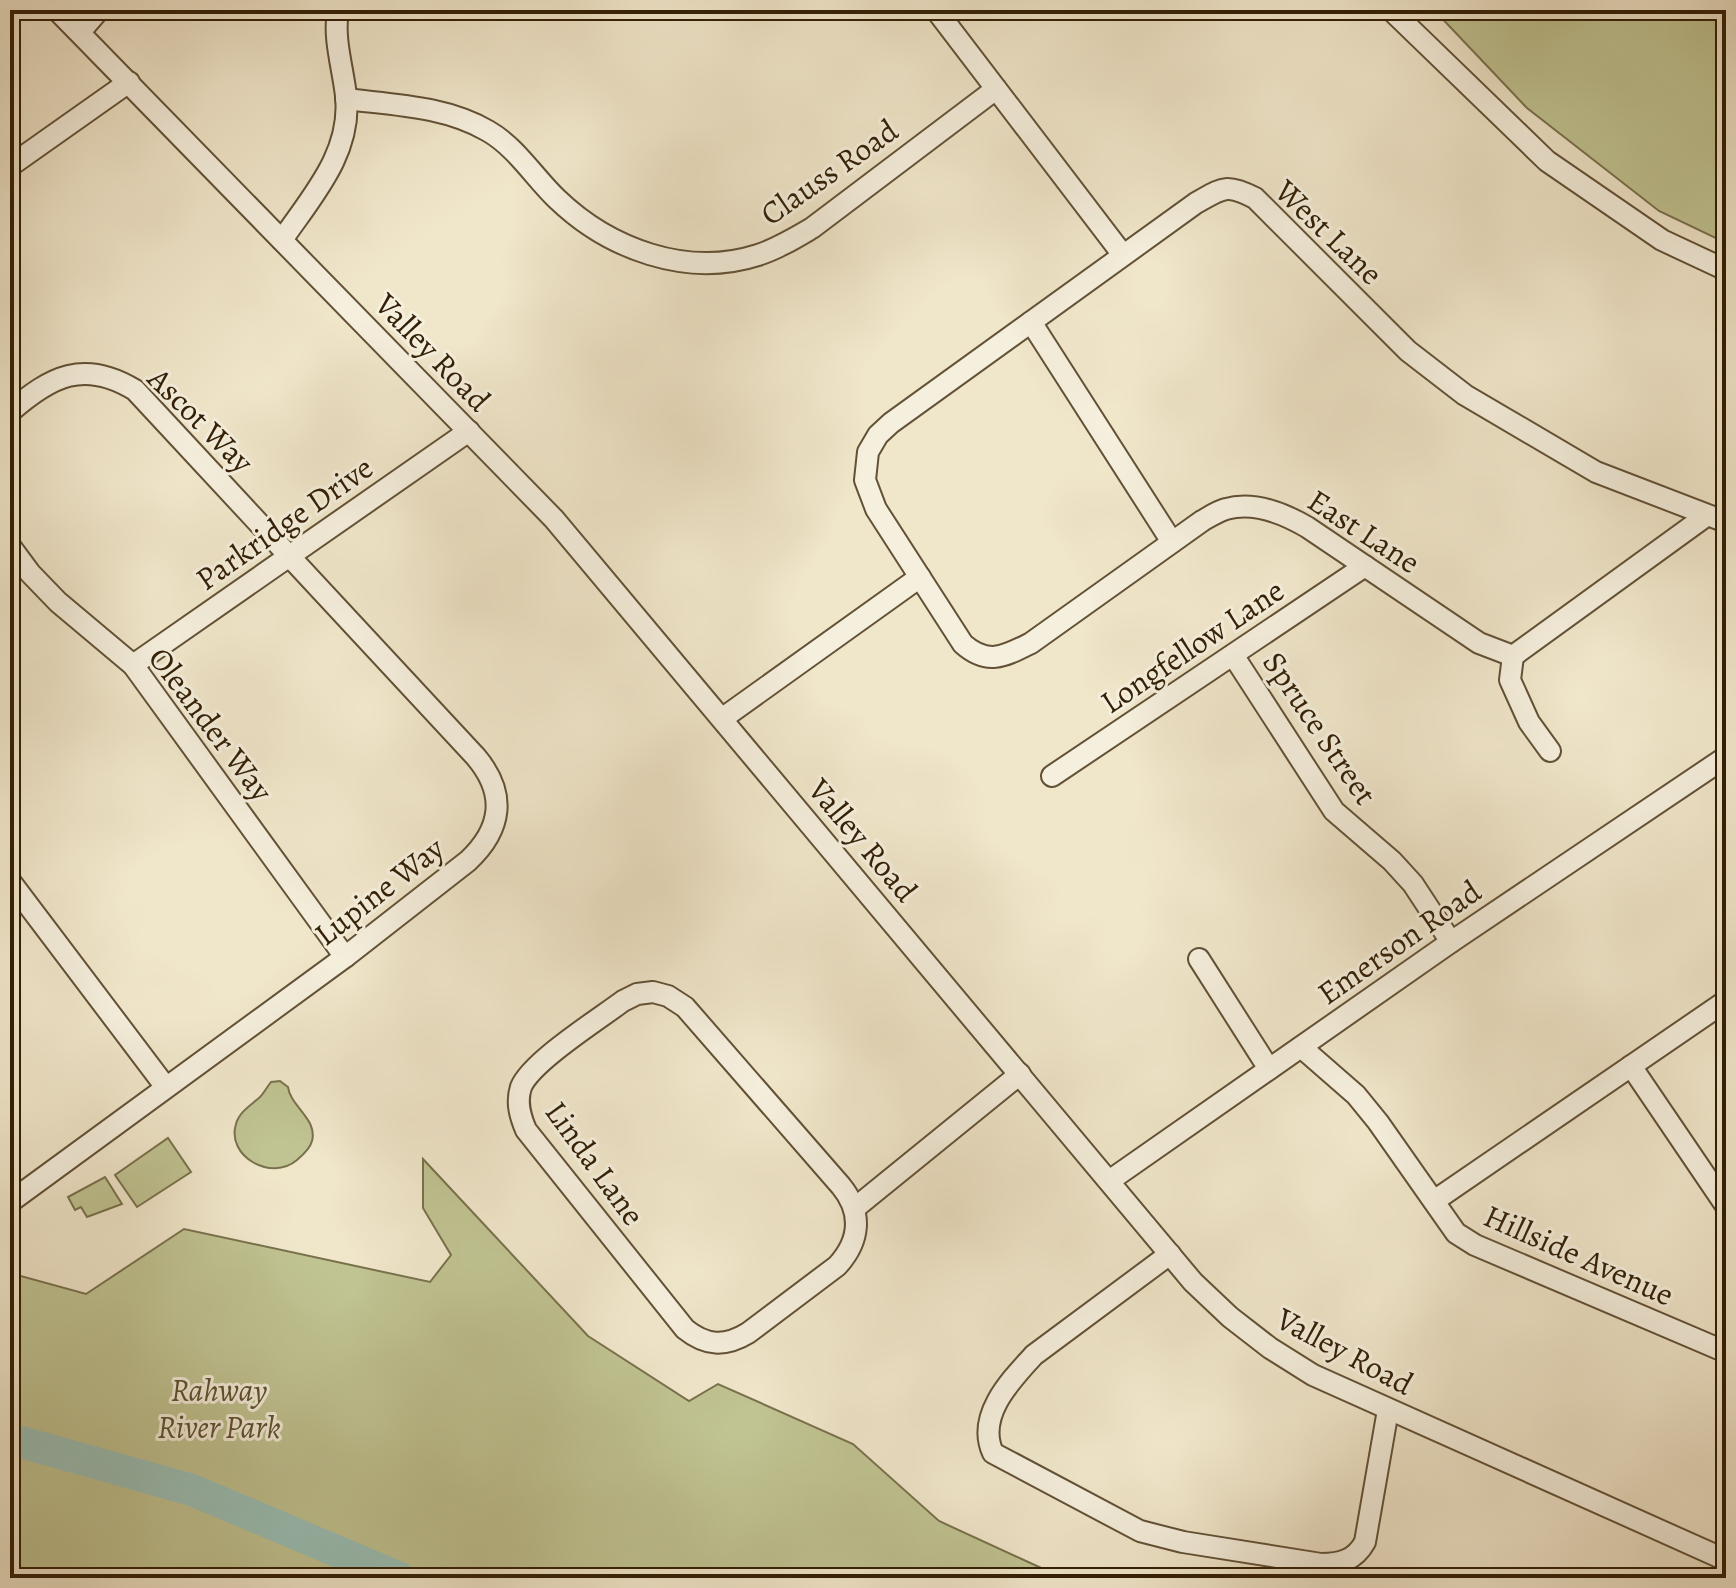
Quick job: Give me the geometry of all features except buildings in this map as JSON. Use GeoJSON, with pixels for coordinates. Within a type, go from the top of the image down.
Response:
{"type":"FeatureCollection","features":[{"type":"Feature","properties":{"kind":"street","name":"Valley Road"},"geometry":{"type":"LineString","coordinates":[[57,10],[554,519],[1193,1282],[1230,1317],[1270,1348],[1313,1375],[1726,1560]]}},
{"type":"Feature","properties":{"kind":"street"},"geometry":{"type":"LineString","coordinates":[[80,32],[99,10]]}},
{"type":"Feature","properties":{"kind":"street"},"geometry":{"type":"LineString","coordinates":[[282,240],[333,164],[343,141],[346,99],[336,33],[338,10]]}},
{"type":"Feature","properties":{"kind":"street"},"geometry":{"type":"LineString","coordinates":[[1391,10],[1547,161],[1662,240],[1726,270]]}},
{"type":"Feature","properties":{"kind":"street"},"geometry":{"type":"LineString","coordinates":[[947,14],[996,89],[1123,255]]}},
{"type":"Feature","properties":{"kind":"street"},"geometry":{"type":"LineString","coordinates":[[10,166],[129,82]]}},
{"type":"Feature","properties":{"kind":"street","name":"Clauss Road"},"geometry":{"type":"LineString","coordinates":[[346,99],[427,109],[458,117],[489,131],[585,223],[611,239],[671,260],[729,262],[758,255],[812,228],[996,89]]}},
{"type":"Feature","properties":{"kind":"street","name":"West Lane"},"geometry":{"type":"LineString","coordinates":[[920,577],[876,509],[865,480],[868,452],[878,435],[1196,203],[1221,190],[1236,188],[1255,198],[1408,351],[1465,395],[1596,472],[1726,522]]}},
{"type":"Feature","properties":{"kind":"street"},"geometry":{"type":"LineString","coordinates":[[1031,322],[1172,542]]}},
{"type":"Feature","properties":{"kind":"street","name":"Ascot Way"},"geometry":{"type":"LineString","coordinates":[[10,412],[54,379],[70,375],[104,375],[120,381],[147,401],[290,556]]}},
{"type":"Feature","properties":{"kind":"street","name":"Parkridge Drive"},"geometry":{"type":"LineString","coordinates":[[133,665],[469,431]]}},
{"type":"Feature","properties":{"kind":"street","name":"East Lane"},"geometry":{"type":"LineString","coordinates":[[920,577],[963,644],[973,653],[991,658],[1006,656],[1031,643],[1202,521],[1226,509],[1254,507],[1282,513],[1479,643],[1513,656]]}},
{"type":"Feature","properties":{"kind":"street"},"geometry":{"type":"LineString","coordinates":[[1550,751],[1529,722],[1510,680],[1513,656],[1706,516]]}},
{"type":"Feature","properties":{"kind":"street","name":"Oleander Way"},"geometry":{"type":"LineString","coordinates":[[10,546],[58,602],[133,665],[345,957]]}},
{"type":"Feature","properties":{"kind":"street","name":"Lupine Way"},"geometry":{"type":"LineString","coordinates":[[10,1202],[345,957],[483,847],[495,822],[496,794],[486,768],[290,556]]}},
{"type":"Feature","properties":{"kind":"street","name":"Longfellow Lane"},"geometry":{"type":"LineString","coordinates":[[1052,776],[1365,566]]}},
{"type":"Feature","properties":{"kind":"street"},"geometry":{"type":"LineString","coordinates":[[723,718],[920,577]]}},
{"type":"Feature","properties":{"kind":"street","name":"Spruce Street"},"geometry":{"type":"LineString","coordinates":[[1233,655],[1334,811],[1392,861],[1413,884],[1451,942]]}},
{"type":"Feature","properties":{"kind":"street","name":"Emerson Road"},"geometry":{"type":"LineString","coordinates":[[1109,1181],[1451,942],[1726,757]]}},
{"type":"Feature","properties":{"kind":"street"},"geometry":{"type":"LineString","coordinates":[[10,881],[165,1086]]}},
{"type":"Feature","properties":{"kind":"street"},"geometry":{"type":"LineString","coordinates":[[1199,959],[1269,1069]]}},
{"type":"Feature","properties":{"kind":"street","name":"Linda Lane"},"geometry":{"type":"LineString","coordinates":[[653,992],[668,996],[685,1007],[841,1186],[855,1208],[855,1238],[849,1253],[837,1266],[736,1340],[723,1344],[709,1343],[685,1329],[526,1130],[518,1103],[521,1089],[534,1069],[623,1001],[637,994],[653,992]]}},
{"type":"Feature","properties":{"kind":"street"},"geometry":{"type":"LineString","coordinates":[[1434,1201],[1726,1001]]}},
{"type":"Feature","properties":{"kind":"street","name":"Hillside Avenue"},"geometry":{"type":"LineString","coordinates":[[1301,1047],[1356,1095],[1456,1233],[1475,1245],[1726,1352]]}},
{"type":"Feature","properties":{"kind":"street"},"geometry":{"type":"LineString","coordinates":[[1631,1066],[1726,1206]]}},
{"type":"Feature","properties":{"kind":"street"},"geometry":{"type":"LineString","coordinates":[[855,1208],[1020,1074]]}},
{"type":"Feature","properties":{"kind":"street"},"geometry":{"type":"LineString","coordinates":[[1170,1254],[1034,1355],[1016,1375],[988,1422],[988,1442],[993,1453],[1140,1531],[1183,1542],[1321,1564],[1339,1564],[1358,1554],[1365,1542],[1388,1410]]}},
{"type":"Feature","properties":{"kind":"green space"},"geometry":{"type":"Polygon","coordinates":[[[1434,10],[1726,10],[1726,243],[1659,211],[1527,108],[1434,10]]]}},
{"type":"Feature","properties":{"kind":"green space"},"geometry":{"type":"Polygon","coordinates":[[[280,1081],[288,1087],[293,1100],[308,1119],[313,1133],[311,1144],[302,1156],[287,1166],[264,1167],[244,1155],[238,1146],[236,1124],[271,1082],[280,1081]]]}},
{"type":"Feature","properties":{"kind":"green space"},"geometry":{"type":"Polygon","coordinates":[[[168,1138],[191,1172],[137,1207],[115,1175],[168,1138]]]}},
{"type":"Feature","properties":{"kind":"green space","name":"Rahway River Park"},"geometry":{"type":"Polygon","coordinates":[[[423,1159],[588,1336],[689,1401],[718,1384],[853,1444],[939,1521],[1063,1578],[10,1578],[10,1273],[86,1294],[184,1229],[430,1282],[451,1255],[423,1208],[423,1159]]]}},
{"type":"Feature","properties":{"kind":"green space"},"geometry":{"type":"Polygon","coordinates":[[[105,1177],[122,1204],[87,1217],[81,1207],[75,1210],[68,1197],[105,1177]]]}},
{"type":"Feature","properties":{"kind":"waterway"},"geometry":{"type":"LineString","coordinates":[[10,1439],[192,1490],[400,1578]]}}]}
